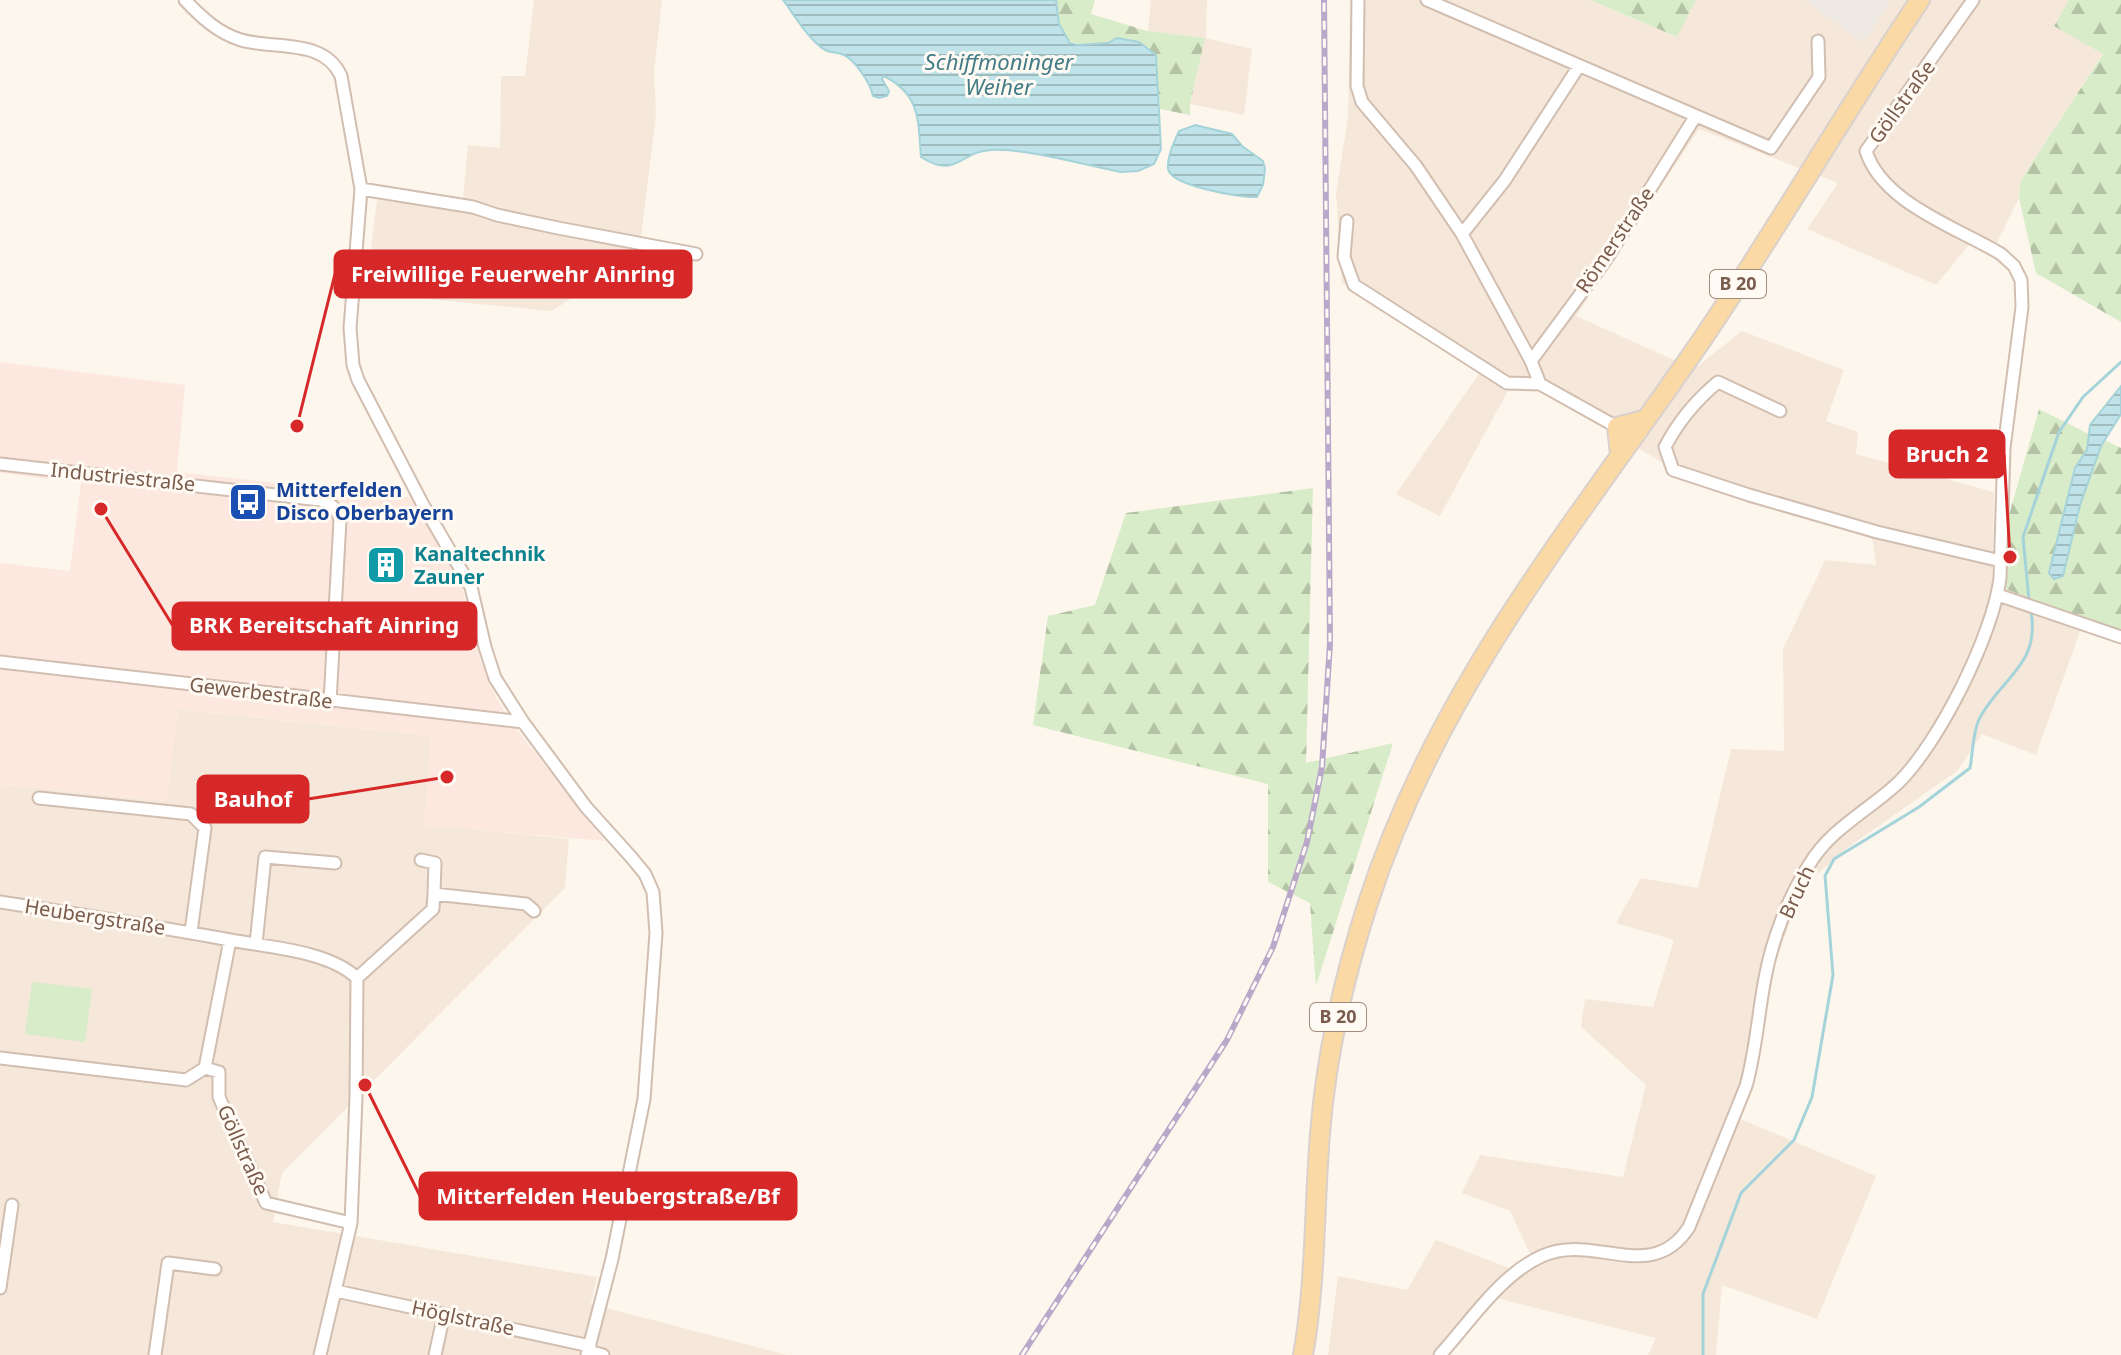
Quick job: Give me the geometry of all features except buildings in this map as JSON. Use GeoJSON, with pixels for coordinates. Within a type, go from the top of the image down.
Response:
{"type":"FeatureCollection","features":[{"type":"Feature","properties":{"kind":"main road","name":"B 20"},"geometry":{"type":"LineString","coordinates":[[1303,1355],[1320,1130],[1340,1007],[1368,902],[1404,809],[1452,708],[1533,578],[1709,328],[1919,2]]}},
{"type":"Feature","properties":{"kind":"main road"},"geometry":{"type":"LineString","coordinates":[[1620,454],[1617,427],[1644,420]]}},
{"type":"Feature","properties":{"kind":"street"},"geometry":{"type":"LineString","coordinates":[[185,0],[201,17],[237,39],[318,51],[337,66],[361,189],[350,328],[353,365],[366,398],[471,587],[489,664],[523,722],[586,807],[645,874],[653,892],[656,933],[644,1099],[631,1170],[588,1351]]}},
{"type":"Feature","properties":{"kind":"street"},"geometry":{"type":"LineString","coordinates":[[1358,0],[1357,86],[1362,102],[1416,166],[1462,234],[1531,361],[1540,384]]}},
{"type":"Feature","properties":{"kind":"street"},"geometry":{"type":"LineString","coordinates":[[1427,0],[1771,148],[1819,77],[1818,41]]}},
{"type":"Feature","properties":{"kind":"street","name":"Göllstraße"},"geometry":{"type":"LineString","coordinates":[[1973,0],[1866,151],[1879,176],[1910,204],[2001,254],[2014,266],[2021,280]]}},
{"type":"Feature","properties":{"kind":"street"},"geometry":{"type":"LineString","coordinates":[[1462,234],[1505,180],[1579,66]]}},
{"type":"Feature","properties":{"kind":"street","name":"Römerstraße"},"geometry":{"type":"LineString","coordinates":[[1531,361],[1607,258],[1695,117]]}},
{"type":"Feature","properties":{"kind":"street"},"geometry":{"type":"LineString","coordinates":[[361,189],[473,207],[558,228],[696,254]]}},
{"type":"Feature","properties":{"kind":"street"},"geometry":{"type":"LineString","coordinates":[[1347,221],[1344,257],[1354,285],[1507,383],[1540,384],[1617,427]]}},
{"type":"Feature","properties":{"kind":"street","name":"Bruch"},"geometry":{"type":"LineString","coordinates":[[1440,1355],[1507,1280],[1541,1256],[1582,1249],[1645,1257],[1658,1255],[1682,1238],[1689,1227],[1746,1086],[1770,955],[1797,884],[1822,844],[1899,782],[1932,743],[1956,699],[1998,595],[2004,448],[2022,307],[2021,280]]}},
{"type":"Feature","properties":{"kind":"street"},"geometry":{"type":"LineString","coordinates":[[1780,411],[1718,382],[1695,401],[1679,420],[1665,447],[1673,470],[1877,532],[2001,561]]}},
{"type":"Feature","properties":{"kind":"street","name":"Industriestraße"},"geometry":{"type":"LineString","coordinates":[[0,464],[320,500],[331,504],[340,520],[330,702]]}},
{"type":"Feature","properties":{"kind":"street"},"geometry":{"type":"LineString","coordinates":[[1998,595],[2121,637]]}},
{"type":"Feature","properties":{"kind":"street","name":"Gewerbestraße"},"geometry":{"type":"LineString","coordinates":[[0,662],[523,722]]}},
{"type":"Feature","properties":{"kind":"street","name":"Heubergstraße"},"geometry":{"type":"LineString","coordinates":[[39,798],[191,814],[205,828],[191,932]]}},
{"type":"Feature","properties":{"kind":"street"},"geometry":{"type":"LineString","coordinates":[[256,944],[265,857],[335,863]]}},
{"type":"Feature","properties":{"kind":"street"},"geometry":{"type":"LineString","coordinates":[[320,1355],[351,1223],[357,978],[433,909],[435,863],[421,860]]}},
{"type":"Feature","properties":{"kind":"street"},"geometry":{"type":"LineString","coordinates":[[434,894],[526,904],[534,911]]}},
{"type":"Feature","properties":{"kind":"street","name":"Heubergstraße"},"geometry":{"type":"LineString","coordinates":[[0,902],[256,944],[346,967],[357,978]]}},
{"type":"Feature","properties":{"kind":"street"},"geometry":{"type":"LineString","coordinates":[[0,1058],[186,1080],[205,1068],[230,940]]}},
{"type":"Feature","properties":{"kind":"street","name":"Göllstraße"},"geometry":{"type":"LineString","coordinates":[[205,1068],[219,1072],[219,1097],[266,1203],[351,1223]]}},
{"type":"Feature","properties":{"kind":"street"},"geometry":{"type":"LineString","coordinates":[[0,1288],[12,1205]]}},
{"type":"Feature","properties":{"kind":"street"},"geometry":{"type":"LineString","coordinates":[[155,1355],[168,1263],[215,1269]]}},
{"type":"Feature","properties":{"kind":"street","name":"Höglstraße"},"geometry":{"type":"LineString","coordinates":[[336,1291],[444,1314],[603,1355]]}},
{"type":"Feature","properties":{"kind":"street"},"geometry":{"type":"LineString","coordinates":[[435,1355],[444,1314]]}},
{"type":"Feature","properties":{"kind":"shaded area"},"geometry":{"type":"Polygon","coordinates":[[[534,0],[662,0],[654,72],[656,114],[639,254],[552,311],[365,293],[377,200],[462,209],[468,145],[500,148],[501,76],[525,76],[534,0]]]}},
{"type":"Feature","properties":{"kind":"shaded area"},"geometry":{"type":"Polygon","coordinates":[[[1151,0],[1207,0],[1206,38],[1252,49],[1244,115],[1190,104],[1205,38],[1148,31],[1151,0]]]}},
{"type":"Feature","properties":{"kind":"shaded area"},"geometry":{"type":"Polygon","coordinates":[[[1350,0],[1590,0],[1676,37],[1696,0],[2069,0],[2055,26],[2103,53],[2021,180],[2019,198],[1996,245],[1976,236],[1936,285],[1807,229],[1838,183],[1699,129],[1576,316],[1694,369],[1742,331],[1844,370],[1826,421],[1858,432],[1856,454],[1994,492],[1992,597],[2081,629],[2036,755],[1982,734],[1957,771],[1850,846],[1803,886],[1771,975],[1753,1076],[1738,1118],[1876,1176],[1817,1319],[1722,1285],[1716,1355],[1648,1355],[1656,1338],[1488,1296],[1433,1355],[1328,1355],[1338,1276],[1407,1290],[1436,1240],[1509,1268],[1531,1256],[1510,1211],[1462,1193],[1480,1155],[1623,1177],[1646,1085],[1581,1027],[1585,999],[1653,1007],[1674,940],[1616,923],[1641,878],[1698,888],[1731,749],[1784,751],[1783,649],[1825,560],[1876,565],[1871,530],[1671,468],[1545,392],[1510,387],[1440,516],[1396,494],[1480,372],[1342,283],[1336,193],[1348,118],[1350,0]]]}},
{"type":"Feature","properties":{"kind":"shaded area"},"geometry":{"type":"Polygon","coordinates":[[[1804,0],[1891,0],[1864,43],[1804,0]]]}},
{"type":"Feature","properties":{"kind":"shaded area"},"geometry":{"type":"Polygon","coordinates":[[[0,362],[185,385],[177,472],[415,498],[460,578],[480,659],[497,699],[514,726],[605,841],[424,825],[431,736],[178,709],[167,801],[0,784],[0,563],[70,571],[81,483],[0,473],[0,362]]]}},
{"type":"Feature","properties":{"kind":"shaded area"},"geometry":{"type":"Polygon","coordinates":[[[177,709],[432,736],[424,824],[569,839],[565,888],[282,1173],[273,1222],[597,1277],[591,1304],[787,1355],[0,1355],[0,784],[166,801],[177,709]]]}},
{"type":"Feature","properties":{"kind":"green space"},"geometry":{"type":"Polygon","coordinates":[[[1056,0],[1095,0],[1091,14],[1147,31],[1205,38],[1190,115],[1160,109],[1156,55],[1117,38],[1091,44],[1073,42],[1060,26],[1056,0]]]}},
{"type":"Feature","properties":{"kind":"green space"},"geometry":{"type":"Polygon","coordinates":[[[1590,0],[1696,0],[1677,37],[1590,0]]]}},
{"type":"Feature","properties":{"kind":"green space"},"geometry":{"type":"Polygon","coordinates":[[[2069,0],[2121,0],[2121,322],[2036,273],[2019,198],[2021,180],[2103,54],[2054,26],[2069,0]]]}},
{"type":"Feature","properties":{"kind":"green space"},"geometry":{"type":"Polygon","coordinates":[[[2039,409],[2089,434],[2087,450],[2074,468],[2049,573],[2054,579],[2063,576],[2080,505],[2101,445],[2105,440],[2121,448],[2121,632],[2005,589],[2009,515],[2039,409]]]}},
{"type":"Feature","properties":{"kind":"green space"},"geometry":{"type":"Polygon","coordinates":[[[1313,488],[1306,763],[1393,743],[1316,986],[1310,903],[1268,882],[1268,784],[1033,725],[1048,616],[1095,605],[1126,513],[1313,488]]]}},
{"type":"Feature","properties":{"kind":"green space"},"geometry":{"type":"Polygon","coordinates":[[[32,982],[92,989],[85,1042],[25,1034],[32,982]]]}},
{"type":"Feature","properties":{"kind":"water","name":"Schiffmoninger Weiher"},"geometry":{"type":"Polygon","coordinates":[[[783,0],[1056,0],[1059,24],[1070,43],[1108,43],[1117,38],[1139,42],[1156,55],[1161,149],[1154,164],[1138,171],[1121,172],[1005,150],[981,152],[951,165],[933,163],[921,157],[915,110],[905,92],[884,76],[882,79],[889,91],[887,96],[873,96],[866,79],[853,62],[819,45],[807,34],[783,0]]]}},
{"type":"Feature","properties":{"kind":"water"},"geometry":{"type":"Polygon","coordinates":[[[1195,125],[1232,134],[1242,146],[1263,161],[1263,185],[1257,197],[1208,190],[1172,175],[1168,169],[1169,160],[1179,131],[1195,125]]]}},
{"type":"Feature","properties":{"kind":"water"},"geometry":{"type":"Polygon","coordinates":[[[2121,386],[2121,414],[2101,446],[2080,505],[2063,576],[2054,579],[2049,573],[2075,468],[2087,450],[2090,425],[2121,386]]]}},
{"type":"Feature","properties":{"kind":"waterway"},"geometry":{"type":"LineString","coordinates":[[2029,600],[2023,537],[2059,432],[2083,397],[2121,362]]}},
{"type":"Feature","properties":{"kind":"waterway"},"geometry":{"type":"LineString","coordinates":[[1703,1355],[1703,1294],[1741,1193],[1794,1140],[1812,1097],[1833,975],[1825,876],[1834,859],[1919,807],[1970,768],[1979,719],[2026,656],[2032,629],[2031,612]]}},
{"type":"Feature","properties":{"kind":"railway"},"geometry":{"type":"LineString","coordinates":[[1022,1355],[1227,1040],[1273,947],[1307,842],[1322,767],[1330,643],[1324,0]]}},
{"type":"Feature","properties":{"kind":"place","name":"Freiwillige Feuerwehr Ainring"},"geometry":{"type":"Point","coordinates":[297,426]}},
{"type":"Feature","properties":{"kind":"place","name":"Mitterfelden Disco Oberbayern"},"geometry":{"type":"Point","coordinates":[248,502]}},
{"type":"Feature","properties":{"kind":"place","name":"BRK Bereitschaft Ainring"},"geometry":{"type":"Point","coordinates":[101,509]}},
{"type":"Feature","properties":{"kind":"place","name":"Bruch 2"},"geometry":{"type":"Point","coordinates":[2010,557]}},
{"type":"Feature","properties":{"kind":"place","name":"Kanaltechnik Zauner"},"geometry":{"type":"Point","coordinates":[386,565]}},
{"type":"Feature","properties":{"kind":"place","name":"Bauhof"},"geometry":{"type":"Point","coordinates":[447,777]}},
{"type":"Feature","properties":{"kind":"place","name":"Mitterfelden Heubergstraße/Bf"},"geometry":{"type":"Point","coordinates":[365,1085]}}]}
